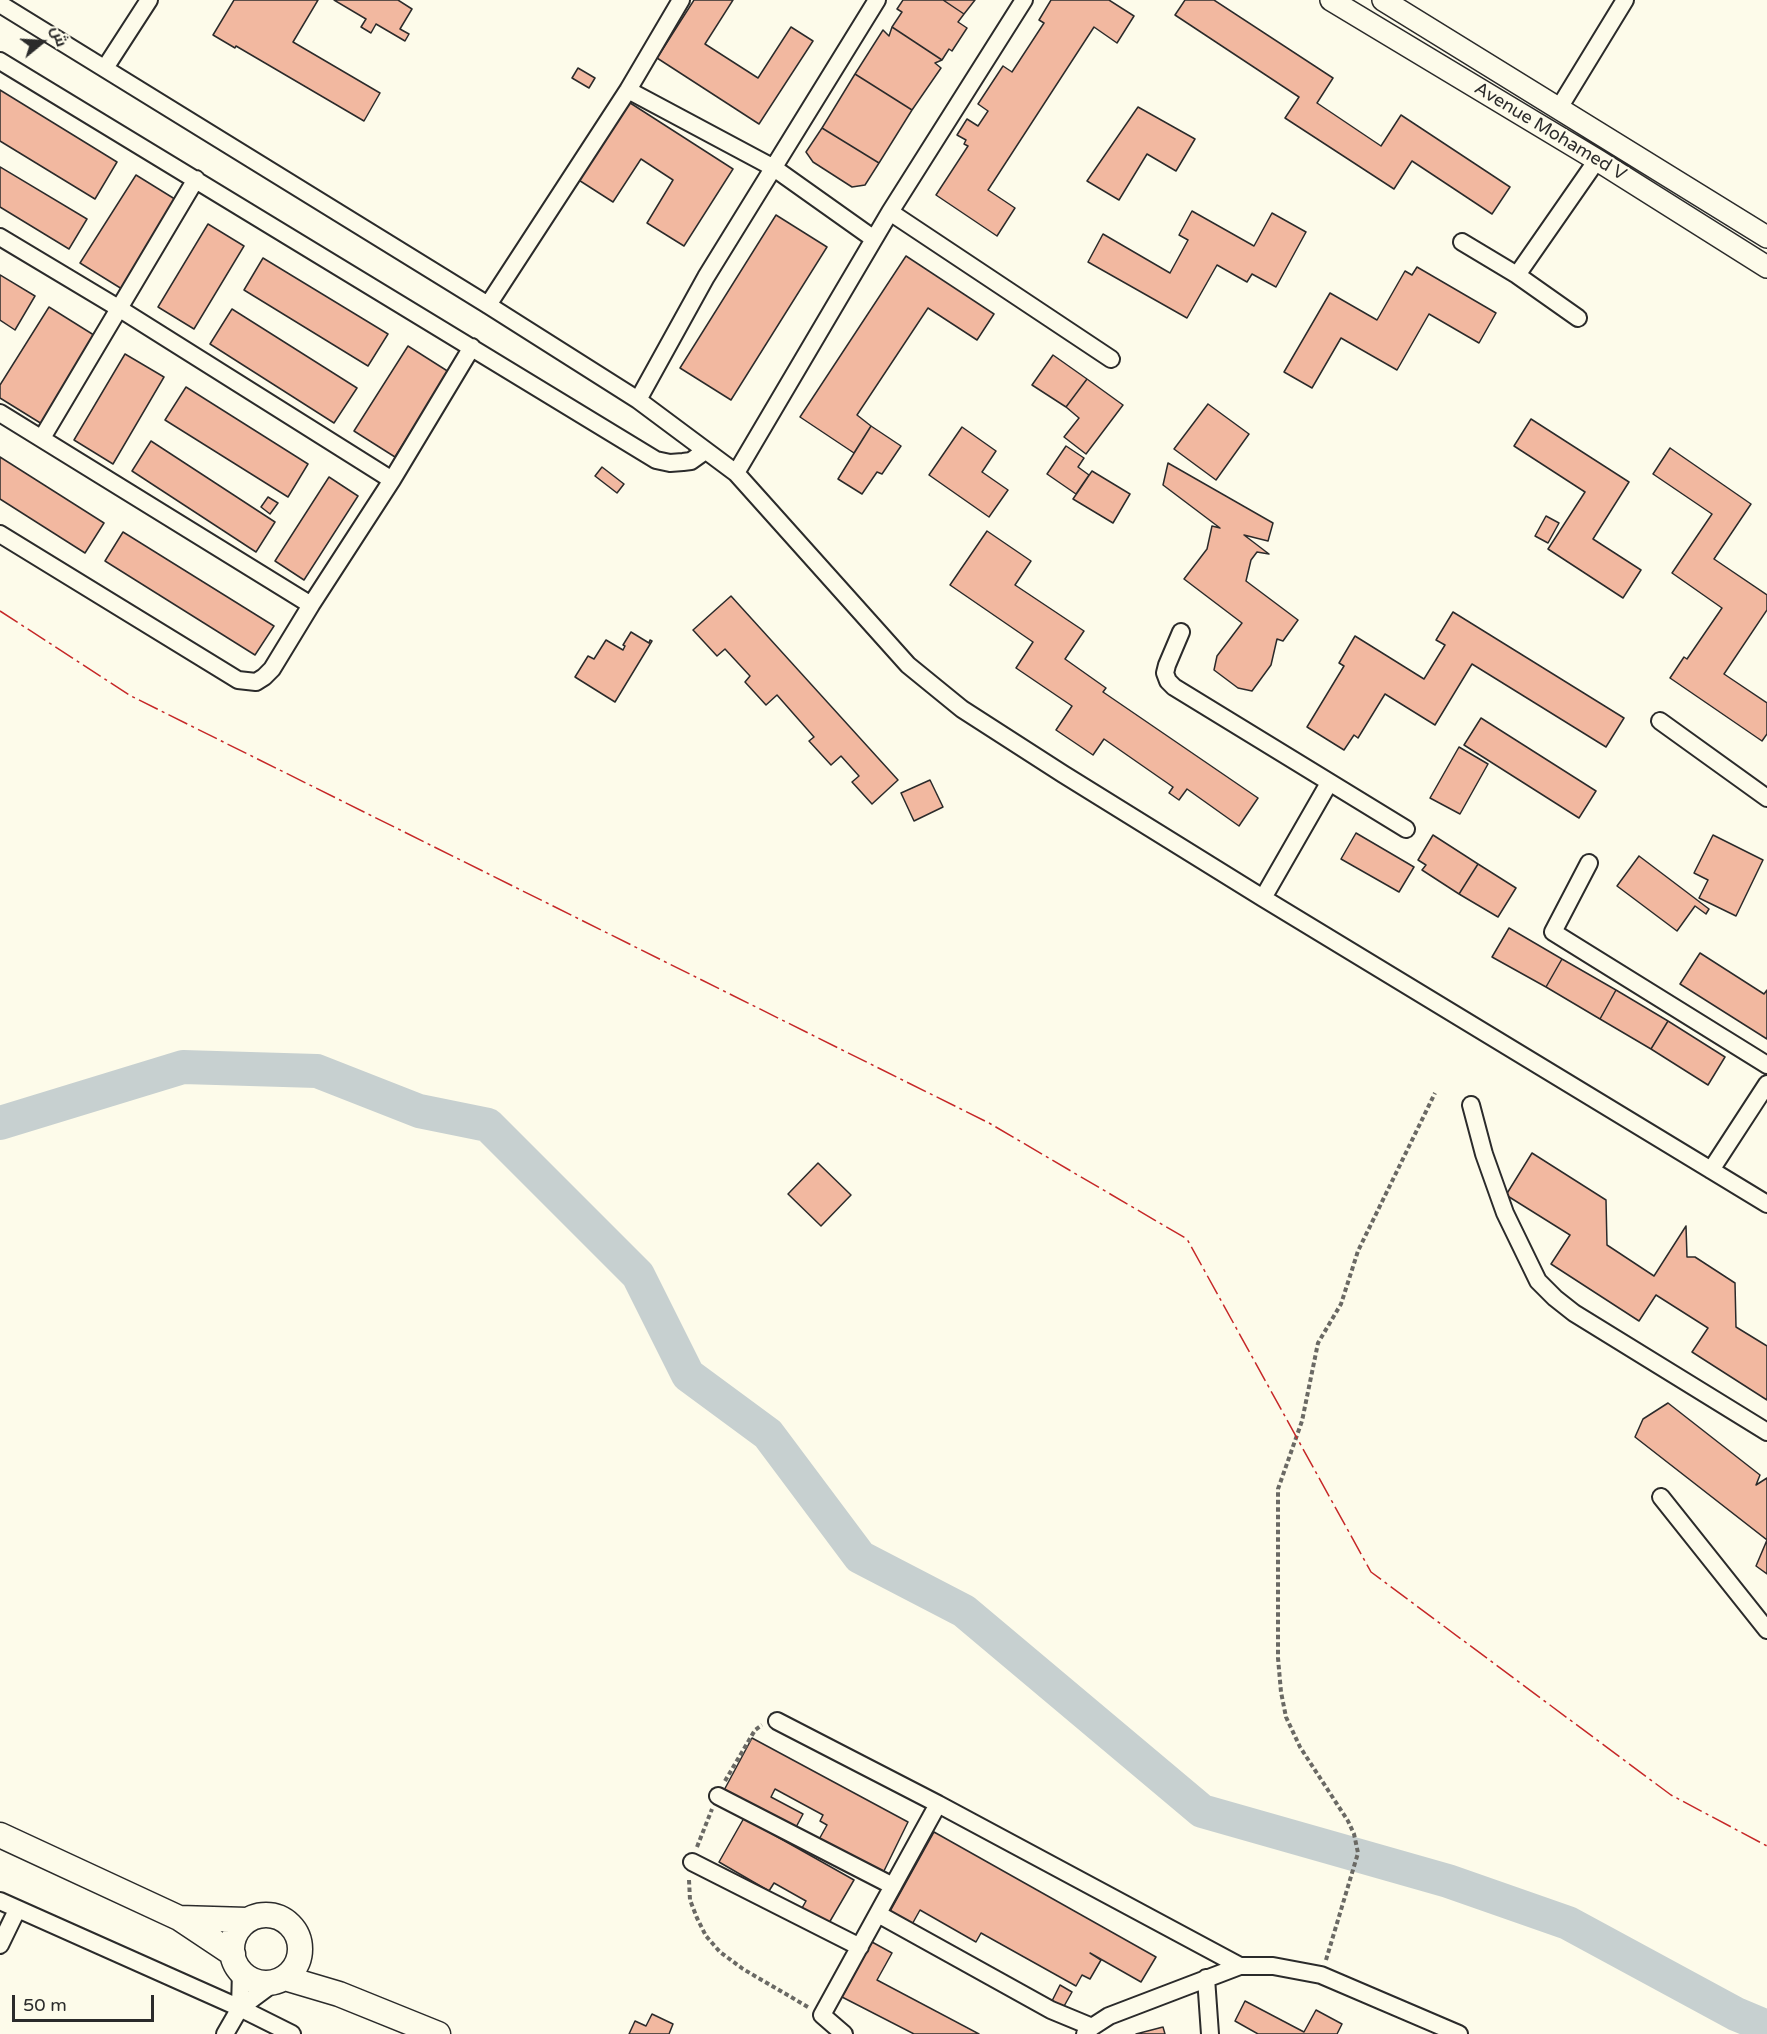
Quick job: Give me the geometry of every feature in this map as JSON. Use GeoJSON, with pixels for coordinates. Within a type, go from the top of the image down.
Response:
{"type":"FeatureCollection","features":[{"type":"Feature","properties":{"kind":"main road"},"geometry":{"type":"LineString","coordinates":[[0,1835],[179,1918],[237,1963],[247,1977],[266,1983],[280,1980],[339,1994],[438,2034]]}},
{"type":"Feature","properties":{"kind":"main road"},"geometry":{"type":"LineString","coordinates":[[237,1963],[233,1941],[238,1929],[247,1920],[258,1915],[271,1914],[283,1918],[293,1927],[299,1938],[301,1951],[296,1966],[280,1980]]}},
{"type":"Feature","properties":{"kind":"main road"},"geometry":{"type":"LineString","coordinates":[[179,1918],[247,1920]]}},
{"type":"Feature","properties":{"kind":"main road"},"geometry":{"type":"LineString","coordinates":[[301,1951],[339,1994]]}},
{"type":"Feature","properties":{"kind":"street"},"geometry":{"type":"LineString","coordinates":[[105,68],[149,0]]}},
{"type":"Feature","properties":{"kind":"street"},"geometry":{"type":"LineString","coordinates":[[488,305],[628,90],[681,0]]}},
{"type":"Feature","properties":{"kind":"street"},"geometry":{"type":"LineString","coordinates":[[638,400],[706,277],[877,0]]}},
{"type":"Feature","properties":{"kind":"street"},"geometry":{"type":"LineString","coordinates":[[736,472],[890,212],[1024,0]]}},
{"type":"Feature","properties":{"kind":"street","name":"Avenue Mohamed V"},"geometry":{"type":"LineString","coordinates":[[1331,0],[1597,160],[1767,267]]}},
{"type":"Feature","properties":{"kind":"street","name":"Avenue Mohamed V"},"geometry":{"type":"LineString","coordinates":[[1383,0],[1767,237]]}},
{"type":"Feature","properties":{"kind":"street"},"geometry":{"type":"LineString","coordinates":[[1559,108],[1625,0]]}},
{"type":"Feature","properties":{"kind":"street"},"geometry":{"type":"LineString","coordinates":[[0,4],[638,400],[736,472],[908,664],[962,709],[1263,898],[1767,1204]]}},
{"type":"Feature","properties":{"kind":"street"},"geometry":{"type":"LineString","coordinates":[[0,61],[656,460],[670,463],[683,462],[705,451]]}},
{"type":"Feature","properties":{"kind":"street"},"geometry":{"type":"LineString","coordinates":[[628,90],[774,168],[874,239]]}},
{"type":"Feature","properties":{"kind":"street"},"geometry":{"type":"LineString","coordinates":[[1517,275],[1597,160]]}},
{"type":"Feature","properties":{"kind":"street"},"geometry":{"type":"LineString","coordinates":[[42,438],[196,179]]}},
{"type":"Feature","properties":{"kind":"street"},"geometry":{"type":"LineString","coordinates":[[890,212],[1111,359]]}},
{"type":"Feature","properties":{"kind":"street"},"geometry":{"type":"LineString","coordinates":[[0,237],[120,309],[392,480]]}},
{"type":"Feature","properties":{"kind":"street"},"geometry":{"type":"LineString","coordinates":[[1462,242],[1517,275],[1578,318]]}},
{"type":"Feature","properties":{"kind":"street"},"geometry":{"type":"LineString","coordinates":[[0,534],[238,680],[256,682],[272,669],[392,480],[472,347]]}},
{"type":"Feature","properties":{"kind":"street"},"geometry":{"type":"LineString","coordinates":[[0,413],[311,605]]}},
{"type":"Feature","properties":{"kind":"street"},"geometry":{"type":"LineString","coordinates":[[1181,632],[1165,674],[1174,687],[1406,829]]}},
{"type":"Feature","properties":{"kind":"street"},"geometry":{"type":"LineString","coordinates":[[1660,721],[1767,798]]}},
{"type":"Feature","properties":{"kind":"street"},"geometry":{"type":"LineString","coordinates":[[1263,898],[1329,783]]}},
{"type":"Feature","properties":{"kind":"street"},"geometry":{"type":"LineString","coordinates":[[1589,863],[1553,932],[1767,1065]]}},
{"type":"Feature","properties":{"kind":"street"},"geometry":{"type":"LineString","coordinates":[[1711,1170],[1767,1084]]}},
{"type":"Feature","properties":{"kind":"street"},"geometry":{"type":"LineString","coordinates":[[1471,1105],[1484,1154],[1505,1213],[1538,1281],[1574,1313],[1767,1432]]}},
{"type":"Feature","properties":{"kind":"street"},"geometry":{"type":"LineString","coordinates":[[1661,1497],[1767,1630]]}},
{"type":"Feature","properties":{"kind":"street"},"geometry":{"type":"LineString","coordinates":[[777,1721],[938,1804],[1240,1966]]}},
{"type":"Feature","properties":{"kind":"street"},"geometry":{"type":"LineString","coordinates":[[718,1796],[893,1887]]}},
{"type":"Feature","properties":{"kind":"street"},"geometry":{"type":"LineString","coordinates":[[844,2034],[822,2015],[938,1804]]}},
{"type":"Feature","properties":{"kind":"street"},"geometry":{"type":"LineString","coordinates":[[692,1862],[860,1947]]}},
{"type":"Feature","properties":{"kind":"street"},"geometry":{"type":"LineString","coordinates":[[0,1901],[240,2008],[292,2034]]}},
{"type":"Feature","properties":{"kind":"street"},"geometry":{"type":"LineString","coordinates":[[0,1945],[17,1910]]}},
{"type":"Feature","properties":{"kind":"street"},"geometry":{"type":"LineString","coordinates":[[878,1914],[1089,2030],[1126,2009],[1240,1966],[1273,1966],[1321,1975],[1459,2034]]}},
{"type":"Feature","properties":{"kind":"street"},"geometry":{"type":"LineString","coordinates":[[237,1963],[240,2008]]}},
{"type":"Feature","properties":{"kind":"street"},"geometry":{"type":"LineString","coordinates":[[1206,1978],[1210,2034]]}},
{"type":"Feature","properties":{"kind":"street"},"geometry":{"type":"LineString","coordinates":[[225,2034],[240,2008],[280,1980]]}},
{"type":"Feature","properties":{"kind":"path"},"geometry":{"type":"LineString","coordinates":[[1321,1975],[1358,1853],[1354,1834],[1348,1821],[1300,1747],[1286,1717],[1278,1658],[1278,1489],[1302,1421],[1318,1342],[1341,1304],[1358,1251],[1434,1093]]}},
{"type":"Feature","properties":{"kind":"building"},"geometry":{"type":"Polygon","coordinates":[[[234,0],[318,0],[293,42],[380,93],[364,121],[236,46],[235,48],[213,35],[234,0]]]}},
{"type":"Feature","properties":{"kind":"building"},"geometry":{"type":"Polygon","coordinates":[[[334,0],[398,0],[412,9],[400,29],[409,34],[405,41],[376,24],[371,33],[361,27],[366,19],[334,0]]]}},
{"type":"Feature","properties":{"kind":"building"},"geometry":{"type":"Polygon","coordinates":[[[694,0],[733,0],[705,44],[758,78],[791,27],[813,41],[759,124],[657,58],[694,0]]]}},
{"type":"Feature","properties":{"kind":"building"},"geometry":{"type":"Polygon","coordinates":[[[903,0],[943,0],[964,14],[958,22],[967,28],[952,51],[949,49],[942,60],[892,27],[902,12],[897,9],[903,0]]]}},
{"type":"Feature","properties":{"kind":"building"},"geometry":{"type":"Polygon","coordinates":[[[943,0],[975,0],[964,14],[943,0]]]}},
{"type":"Feature","properties":{"kind":"building"},"geometry":{"type":"Polygon","coordinates":[[[1051,0],[1109,0],[1134,16],[1117,43],[1094,27],[988,190],[1015,208],[997,236],[936,195],[968,146],[964,144],[966,140],[957,135],[967,119],[978,126],[988,111],[978,104],[1003,66],[1012,72],[1044,23],[1039,20],[1051,0]]]}},
{"type":"Feature","properties":{"kind":"building"},"geometry":{"type":"Polygon","coordinates":[[[1185,0],[1214,0],[1333,78],[1317,103],[1381,146],[1401,115],[1510,187],[1492,214],[1412,161],[1394,189],[1285,118],[1299,97],[1175,15],[1185,0]]]}},
{"type":"Feature","properties":{"kind":"building"},"geometry":{"type":"Polygon","coordinates":[[[892,27],[942,60],[935,63],[941,68],[912,110],[855,74],[883,30],[889,36],[892,27]]]}},
{"type":"Feature","properties":{"kind":"building"},"geometry":{"type":"Polygon","coordinates":[[[578,68],[595,78],[589,88],[572,78],[578,68]]]}},
{"type":"Feature","properties":{"kind":"building"},"geometry":{"type":"Polygon","coordinates":[[[855,74],[912,110],[879,163],[822,128],[855,74]]]}},
{"type":"Feature","properties":{"kind":"building"},"geometry":{"type":"Polygon","coordinates":[[[0,90],[117,162],[95,199],[0,141],[0,90]]]}},
{"type":"Feature","properties":{"kind":"building"},"geometry":{"type":"Polygon","coordinates":[[[624,99],[733,169],[684,246],[647,223],[673,180],[641,159],[613,202],[574,177],[624,99]]]}},
{"type":"Feature","properties":{"kind":"building"},"geometry":{"type":"Polygon","coordinates":[[[1138,107],[1195,139],[1176,171],[1147,154],[1119,200],[1087,181],[1138,107]]]}},
{"type":"Feature","properties":{"kind":"building"},"geometry":{"type":"Polygon","coordinates":[[[822,128],[879,163],[865,185],[852,187],[813,162],[806,152],[822,128]]]}},
{"type":"Feature","properties":{"kind":"building"},"geometry":{"type":"Polygon","coordinates":[[[0,167],[87,219],[69,249],[0,207],[0,167]]]}},
{"type":"Feature","properties":{"kind":"building"},"geometry":{"type":"Polygon","coordinates":[[[136,175],[178,201],[122,289],[80,263],[136,175]]]}},
{"type":"Feature","properties":{"kind":"building"},"geometry":{"type":"Polygon","coordinates":[[[1192,211],[1254,246],[1272,213],[1306,232],[1276,287],[1252,274],[1247,282],[1217,265],[1187,318],[1088,262],[1103,234],[1170,273],[1188,240],[1179,235],[1192,211]]]}},
{"type":"Feature","properties":{"kind":"building"},"geometry":{"type":"Polygon","coordinates":[[[776,215],[827,247],[731,400],[680,368],[776,215]]]}},
{"type":"Feature","properties":{"kind":"building"},"geometry":{"type":"Polygon","coordinates":[[[208,224],[244,246],[194,329],[158,307],[208,224]]]}},
{"type":"Feature","properties":{"kind":"building"},"geometry":{"type":"Polygon","coordinates":[[[906,256],[994,314],[977,340],[928,308],[857,415],[871,426],[854,453],[800,417],[906,256]]]}},
{"type":"Feature","properties":{"kind":"building"},"geometry":{"type":"Polygon","coordinates":[[[263,258],[388,334],[368,366],[244,290],[263,258]]]}},
{"type":"Feature","properties":{"kind":"building"},"geometry":{"type":"Polygon","coordinates":[[[1417,267],[1496,313],[1479,343],[1429,314],[1397,370],[1341,338],[1312,388],[1284,372],[1330,293],[1377,320],[1405,271],[1412,275],[1417,267]]]}},
{"type":"Feature","properties":{"kind":"building"},"geometry":{"type":"Polygon","coordinates":[[[0,275],[35,296],[15,330],[0,320],[0,275]]]}},
{"type":"Feature","properties":{"kind":"building"},"geometry":{"type":"Polygon","coordinates":[[[49,307],[97,337],[42,424],[0,398],[0,385],[49,307]]]}},
{"type":"Feature","properties":{"kind":"building"},"geometry":{"type":"Polygon","coordinates":[[[232,309],[357,388],[334,423],[210,344],[232,309]]]}},
{"type":"Feature","properties":{"kind":"building"},"geometry":{"type":"Polygon","coordinates":[[[408,346],[449,372],[395,457],[354,431],[408,346]]]}},
{"type":"Feature","properties":{"kind":"building"},"geometry":{"type":"Polygon","coordinates":[[[125,354],[164,377],[113,464],[74,440],[125,354]]]}},
{"type":"Feature","properties":{"kind":"building"},"geometry":{"type":"Polygon","coordinates":[[[1053,355],[1087,379],[1066,407],[1032,385],[1053,355]]]}},
{"type":"Feature","properties":{"kind":"building"},"geometry":{"type":"Polygon","coordinates":[[[1087,379],[1123,405],[1086,454],[1064,437],[1079,418],[1066,407],[1087,379]]]}},
{"type":"Feature","properties":{"kind":"building"},"geometry":{"type":"Polygon","coordinates":[[[186,387],[308,464],[288,497],[165,420],[186,387]]]}},
{"type":"Feature","properties":{"kind":"building"},"geometry":{"type":"Polygon","coordinates":[[[1208,404],[1249,434],[1216,480],[1174,449],[1208,404]]]}},
{"type":"Feature","properties":{"kind":"building"},"geometry":{"type":"Polygon","coordinates":[[[1531,419],[1629,482],[1593,539],[1641,570],[1623,598],[1548,549],[1585,492],[1514,446],[1531,419]]]}},
{"type":"Feature","properties":{"kind":"building"},"geometry":{"type":"Polygon","coordinates":[[[871,426],[901,446],[882,474],[877,472],[862,494],[838,479],[871,426]]]}},
{"type":"Feature","properties":{"kind":"building"},"geometry":{"type":"Polygon","coordinates":[[[962,427],[996,451],[982,472],[1008,490],[989,517],[929,475],[962,427]]]}},
{"type":"Feature","properties":{"kind":"building"},"geometry":{"type":"Polygon","coordinates":[[[151,441],[275,522],[256,552],[132,471],[151,441]]]}},
{"type":"Feature","properties":{"kind":"building"},"geometry":{"type":"Polygon","coordinates":[[[1066,446],[1084,458],[1078,467],[1089,475],[1076,494],[1047,474],[1066,446]]]}},
{"type":"Feature","properties":{"kind":"building"},"geometry":{"type":"Polygon","coordinates":[[[1670,448],[1751,504],[1714,559],[1767,595],[1767,610],[1724,674],[1767,703],[1767,734],[1762,741],[1670,678],[1684,657],[1687,659],[1722,608],[1672,573],[1712,514],[1653,474],[1670,448]]]}},
{"type":"Feature","properties":{"kind":"building"},"geometry":{"type":"Polygon","coordinates":[[[0,457],[104,523],[85,553],[0,499],[0,457]]]}},
{"type":"Feature","properties":{"kind":"building"},"geometry":{"type":"Polygon","coordinates":[[[1168,463],[1273,523],[1268,541],[1244,535],[1269,554],[1257,552],[1251,560],[1246,581],[1298,620],[1283,641],[1277,639],[1271,665],[1252,691],[1238,688],[1214,670],[1217,656],[1242,623],[1184,579],[1207,549],[1212,526],[1220,528],[1163,485],[1168,463]]]}},
{"type":"Feature","properties":{"kind":"building"},"geometry":{"type":"Polygon","coordinates":[[[602,467],[624,484],[617,493],[595,476],[602,467]]]}},
{"type":"Feature","properties":{"kind":"building"},"geometry":{"type":"Polygon","coordinates":[[[1092,471],[1130,494],[1113,523],[1073,499],[1092,471]]]}},
{"type":"Feature","properties":{"kind":"building"},"geometry":{"type":"Polygon","coordinates":[[[329,477],[358,496],[304,580],[275,561],[329,477]]]}},
{"type":"Feature","properties":{"kind":"building"},"geometry":{"type":"Polygon","coordinates":[[[268,497],[278,503],[270,514],[261,507],[268,497]]]}},
{"type":"Feature","properties":{"kind":"building"},"geometry":{"type":"Polygon","coordinates":[[[1546,516],[1559,523],[1548,543],[1535,536],[1546,516]]]}},
{"type":"Feature","properties":{"kind":"building"},"geometry":{"type":"Polygon","coordinates":[[[987,531],[1031,561],[1015,585],[1084,631],[1065,659],[1106,688],[1103,692],[1258,798],[1239,826],[1187,789],[1179,800],[1169,793],[1173,787],[1104,739],[1093,755],[1056,730],[1072,706],[1016,668],[1033,642],[950,585],[987,531]]]}},
{"type":"Feature","properties":{"kind":"building"},"geometry":{"type":"Polygon","coordinates":[[[123,532],[274,626],[255,655],[105,561],[123,532]]]}},
{"type":"Feature","properties":{"kind":"building"},"geometry":{"type":"Polygon","coordinates":[[[731,596],[898,780],[872,804],[852,782],[859,776],[841,756],[831,765],[809,741],[814,737],[777,695],[766,705],[745,682],[750,676],[725,649],[717,656],[693,630],[731,596]]]}},
{"type":"Feature","properties":{"kind":"building"},"geometry":{"type":"Polygon","coordinates":[[[1453,612],[1624,718],[1606,747],[1472,664],[1435,725],[1385,694],[1358,738],[1354,735],[1344,750],[1307,727],[1344,666],[1339,663],[1355,636],[1424,679],[1445,645],[1436,640],[1453,612]]]}},
{"type":"Feature","properties":{"kind":"building"},"geometry":{"type":"Polygon","coordinates":[[[631,632],[649,643],[650,640],[652,641],[615,702],[575,677],[588,656],[594,659],[606,640],[623,650],[625,646],[623,645],[631,632]]]}},
{"type":"Feature","properties":{"kind":"building"},"geometry":{"type":"Polygon","coordinates":[[[1481,718],[1596,791],[1579,818],[1464,745],[1481,718]]]}},
{"type":"Feature","properties":{"kind":"building"},"geometry":{"type":"Polygon","coordinates":[[[1459,747],[1488,764],[1460,814],[1430,798],[1459,747]]]}},
{"type":"Feature","properties":{"kind":"building"},"geometry":{"type":"Polygon","coordinates":[[[930,780],[943,807],[914,821],[901,793],[930,780]]]}},
{"type":"Feature","properties":{"kind":"building"},"geometry":{"type":"Polygon","coordinates":[[[1356,833],[1414,867],[1399,892],[1341,859],[1356,833]]]}},
{"type":"Feature","properties":{"kind":"building"},"geometry":{"type":"Polygon","coordinates":[[[1433,835],[1478,864],[1459,894],[1422,870],[1426,865],[1418,860],[1433,835]]]}},
{"type":"Feature","properties":{"kind":"building"},"geometry":{"type":"Polygon","coordinates":[[[1713,835],[1763,860],[1736,916],[1699,898],[1708,880],[1694,873],[1713,835]]]}},
{"type":"Feature","properties":{"kind":"building"},"geometry":{"type":"Polygon","coordinates":[[[1639,856],[1709,909],[1706,914],[1695,906],[1677,931],[1617,886],[1639,856]]]}},
{"type":"Feature","properties":{"kind":"building"},"geometry":{"type":"Polygon","coordinates":[[[1478,864],[1516,888],[1498,917],[1459,894],[1478,864]]]}},
{"type":"Feature","properties":{"kind":"building"},"geometry":{"type":"Polygon","coordinates":[[[1509,928],[1562,959],[1546,987],[1492,957],[1509,928]]]}},
{"type":"Feature","properties":{"kind":"building"},"geometry":{"type":"Polygon","coordinates":[[[1700,953],[1764,994],[1767,990],[1767,1039],[1680,984],[1700,953]]]}},
{"type":"Feature","properties":{"kind":"building"},"geometry":{"type":"Polygon","coordinates":[[[1562,959],[1616,990],[1600,1019],[1546,987],[1562,959]]]}},
{"type":"Feature","properties":{"kind":"building"},"geometry":{"type":"Polygon","coordinates":[[[1616,990],[1668,1021],[1651,1049],[1600,1019],[1616,990]]]}},
{"type":"Feature","properties":{"kind":"building"},"geometry":{"type":"Polygon","coordinates":[[[1668,1021],[1725,1057],[1708,1085],[1651,1049],[1668,1021]]]}},
{"type":"Feature","properties":{"kind":"building"},"geometry":{"type":"Polygon","coordinates":[[[1532,1153],[1606,1200],[1607,1245],[1654,1276],[1686,1226],[1687,1257],[1695,1257],[1735,1283],[1736,1327],[1767,1346],[1767,1400],[1692,1352],[1708,1328],[1656,1295],[1639,1321],[1551,1264],[1570,1235],[1506,1195],[1532,1153]]]}},
{"type":"Feature","properties":{"kind":"building"},"geometry":{"type":"Polygon","coordinates":[[[818,1163],[851,1195],[821,1226],[788,1194],[818,1163]]]}},
{"type":"Feature","properties":{"kind":"building"},"geometry":{"type":"Polygon","coordinates":[[[1668,1403],[1760,1475],[1756,1485],[1767,1478],[1767,1540],[1635,1437],[1643,1419],[1668,1403]]]}},
{"type":"Feature","properties":{"kind":"building"},"geometry":{"type":"Polygon","coordinates":[[[1767,1540],[1767,1574],[1756,1566],[1767,1540]]]}},
{"type":"Feature","properties":{"kind":"building"},"geometry":{"type":"Polygon","coordinates":[[[752,1738],[908,1822],[881,1877],[817,1843],[827,1825],[820,1821],[823,1815],[775,1789],[771,1797],[803,1814],[793,1833],[722,1794],[752,1738]]]}},
{"type":"Feature","properties":{"kind":"building"},"geometry":{"type":"Polygon","coordinates":[[[744,1818],[854,1880],[829,1923],[802,1908],[806,1901],[774,1883],[769,1891],[719,1862],[744,1818]]]}},
{"type":"Feature","properties":{"kind":"building"},"geometry":{"type":"Polygon","coordinates":[[[934,1832],[1156,1957],[1141,1982],[1090,1953],[1101,1960],[1090,1979],[1082,1975],[1076,1986],[981,1933],[976,1942],[920,1910],[910,1928],[888,1915],[934,1832]]]}},
{"type":"Feature","properties":{"kind":"building"},"geometry":{"type":"Polygon","coordinates":[[[872,1942],[892,1953],[877,1980],[979,2034],[914,2034],[842,1997],[872,1942]]]}},
{"type":"Feature","properties":{"kind":"building"},"geometry":{"type":"Polygon","coordinates":[[[1060,1985],[1072,1992],[1063,2008],[1052,2001],[1060,1985]]]}},
{"type":"Feature","properties":{"kind":"building"},"geometry":{"type":"Polygon","coordinates":[[[1245,2001],[1304,2032],[1316,2010],[1342,2024],[1337,2034],[1258,2034],[1235,2021],[1245,2001]]]}},
{"type":"Feature","properties":{"kind":"building"},"geometry":{"type":"Polygon","coordinates":[[[652,2014],[673,2024],[669,2034],[629,2034],[635,2021],[646,2026],[652,2014]]]}},
{"type":"Feature","properties":{"kind":"building"},"geometry":{"type":"Polygon","coordinates":[[[1163,2027],[1165,2034],[1136,2034],[1163,2027]]]}},
{"type":"Feature","properties":{"kind":"waterway"},"geometry":{"type":"LineString","coordinates":[[0,1123],[183,1067],[317,1071],[419,1111],[488,1125],[638,1275],[688,1375],[768,1434],[860,1557],[964,1611],[1202,1811],[1448,1881],[1568,1923],[1736,2014],[1767,2027]]}},
{"type":"Feature","properties":{"kind":"power"},"geometry":{"type":"LineString","coordinates":[[0,611],[131,696],[989,1123],[1187,1239],[1371,1572],[1671,1795],[1767,1846]]}}]}
